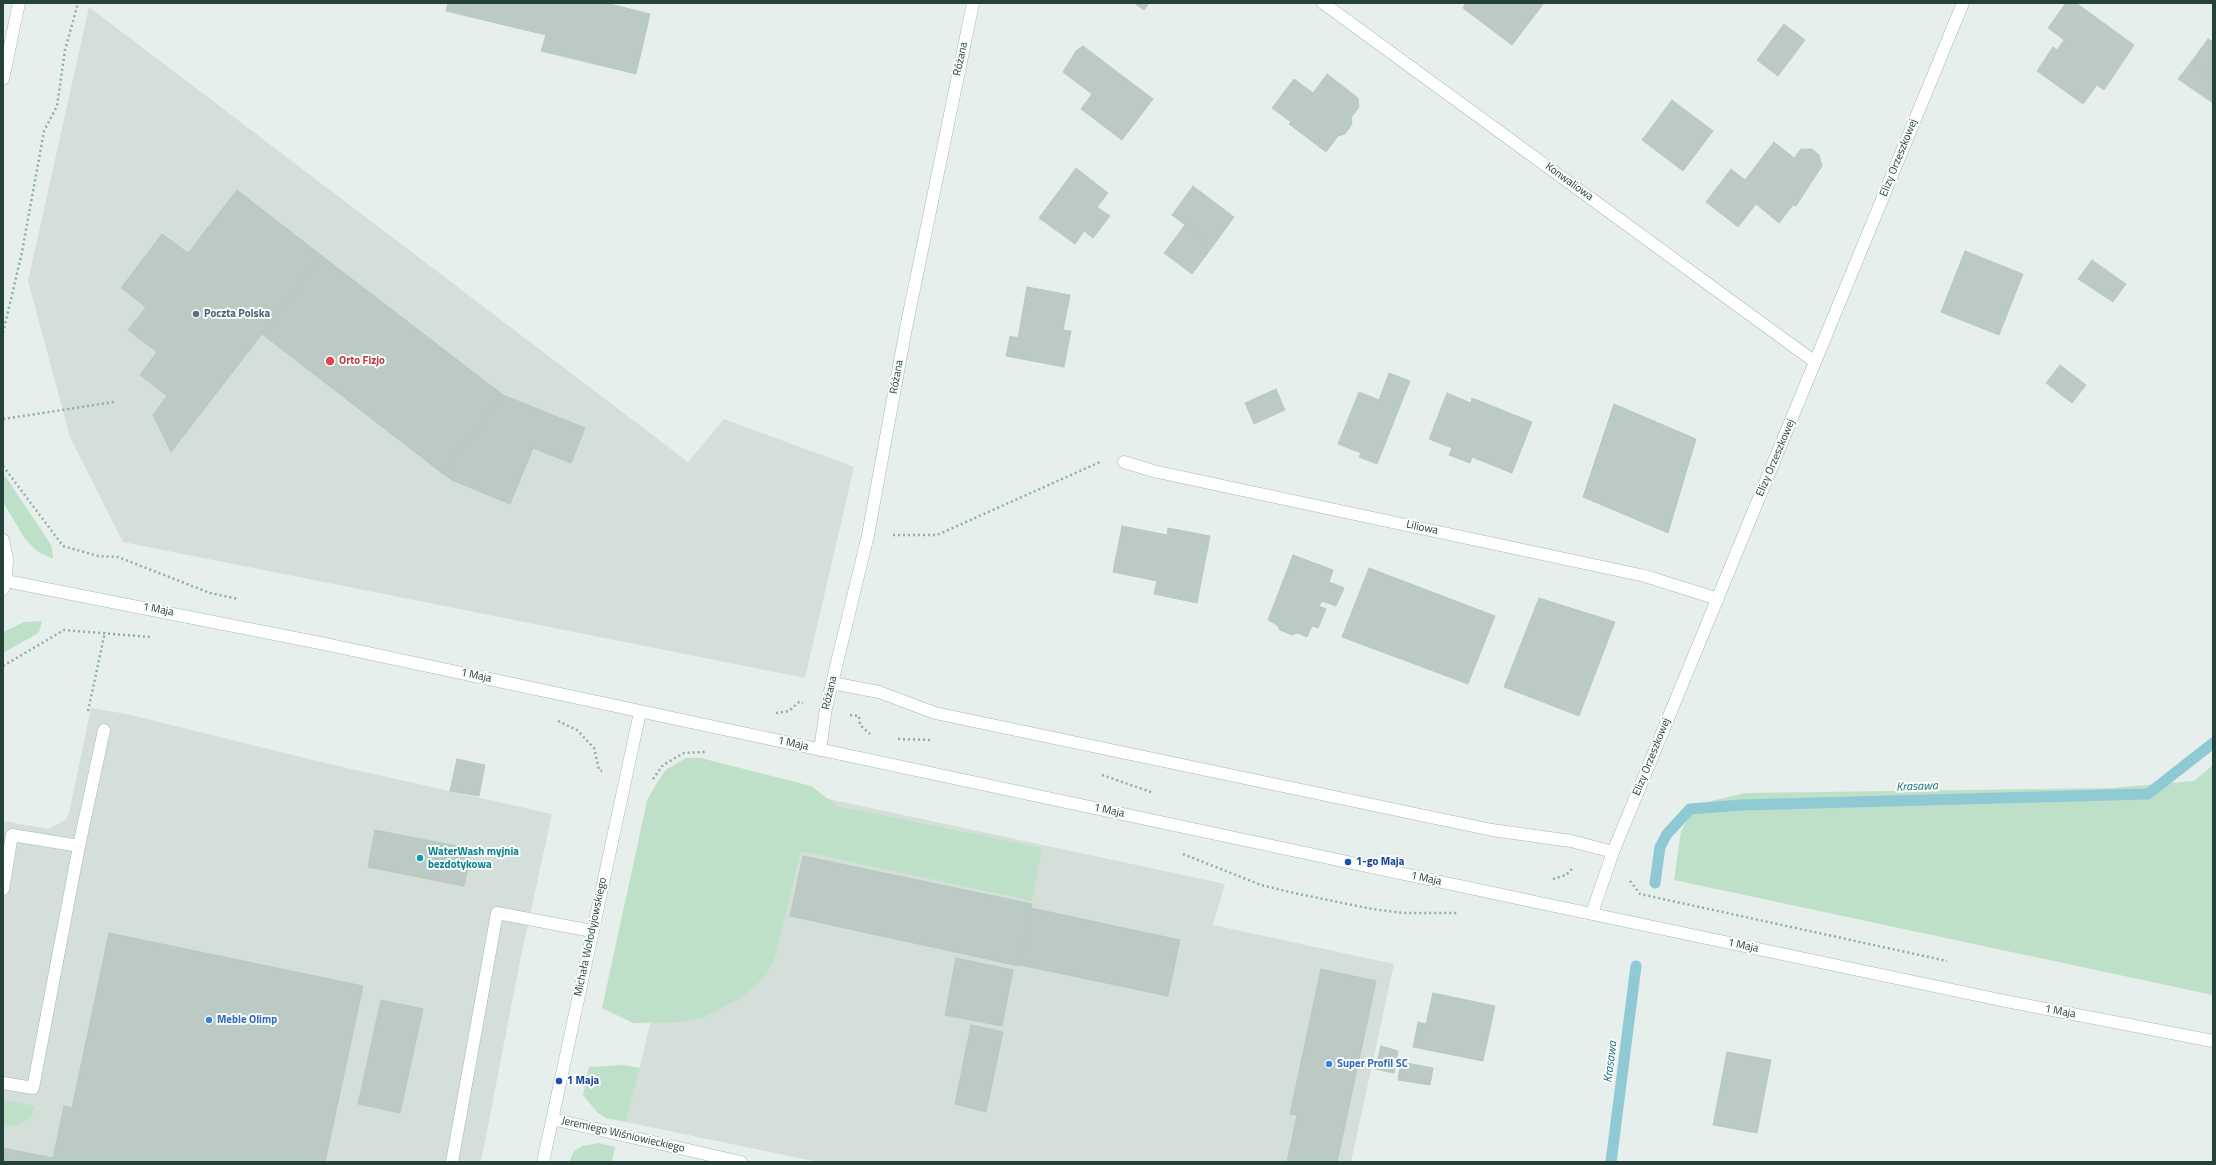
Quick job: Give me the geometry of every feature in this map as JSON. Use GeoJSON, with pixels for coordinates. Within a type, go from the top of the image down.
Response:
{"type":"FeatureCollection","features":[{"type":"Feature","properties":{"kind":"street"},"geometry":{"type":"LineString","coordinates":[[3,79],[20,3]]}},
{"type":"Feature","properties":{"kind":"street","name":"Różana"},"geometry":{"type":"LineString","coordinates":[[820,750],[826,708],[868,535],[906,328],[973,3]]}},
{"type":"Feature","properties":{"kind":"street","name":"Konwaliowa"},"geometry":{"type":"LineString","coordinates":[[1323,3],[1815,362]]}},
{"type":"Feature","properties":{"kind":"street","name":"Elizy Orzeszkowej"},"geometry":{"type":"LineString","coordinates":[[1592,913],[1613,852],[1963,3]]}},
{"type":"Feature","properties":{"kind":"street","name":"Liliowa"},"geometry":{"type":"LineString","coordinates":[[1124,462],[1153,471],[1645,576],[1718,599]]}},
{"type":"Feature","properties":{"kind":"street"},"geometry":{"type":"LineString","coordinates":[[3,540],[7,559],[4,585]]}},
{"type":"Feature","properties":{"kind":"street","name":"1 Maja"},"geometry":{"type":"LineString","coordinates":[[4,585],[325,644],[2005,1001],[2213,1042]]}},
{"type":"Feature","properties":{"kind":"street"},"geometry":{"type":"LineString","coordinates":[[832,683],[879,692],[935,713],[1492,830],[1571,841],[1613,852]]}},
{"type":"Feature","properties":{"kind":"street","name":"Michała Wołodyjowskiego"},"geometry":{"type":"LineString","coordinates":[[543,1162],[640,712]]}},
{"type":"Feature","properties":{"kind":"street"},"geometry":{"type":"LineString","coordinates":[[3,1083],[33,1088],[79,846],[104,730]]}},
{"type":"Feature","properties":{"kind":"street"},"geometry":{"type":"LineString","coordinates":[[3,889],[12,835],[79,846]]}},
{"type":"Feature","properties":{"kind":"street"},"geometry":{"type":"LineString","coordinates":[[452,1162],[497,913],[592,931]]}},
{"type":"Feature","properties":{"kind":"street","name":"Jeremiego Wiśniowieckiego"},"geometry":{"type":"LineString","coordinates":[[552,1119],[741,1162]]}},
{"type":"Feature","properties":{"kind":"path"},"geometry":{"type":"LineString","coordinates":[[3,333],[22,252],[44,131],[57,106],[65,50],[78,3]]}},
{"type":"Feature","properties":{"kind":"path"},"geometry":{"type":"LineString","coordinates":[[3,419],[114,402]]}},
{"type":"Feature","properties":{"kind":"path"},"geometry":{"type":"LineString","coordinates":[[868,535],[937,535],[1094,463],[1109,460],[1124,462]]}},
{"type":"Feature","properties":{"kind":"path"},"geometry":{"type":"LineString","coordinates":[[3,466],[63,546],[98,556],[118,557],[210,593],[240,600]]}},
{"type":"Feature","properties":{"kind":"path"},"geometry":{"type":"LineString","coordinates":[[3,666],[64,630],[105,632],[151,637]]}},
{"type":"Feature","properties":{"kind":"path"},"geometry":{"type":"LineString","coordinates":[[104,730],[85,725],[105,632]]}},
{"type":"Feature","properties":{"kind":"path"},"geometry":{"type":"LineString","coordinates":[[770,714],[789,711],[798,702],[859,716],[860,725],[872,735]]}},
{"type":"Feature","properties":{"kind":"path"},"geometry":{"type":"LineString","coordinates":[[551,718],[576,730],[594,748],[600,770],[651,782],[663,765],[684,753],[712,753]]}},
{"type":"Feature","properties":{"kind":"path"},"geometry":{"type":"LineString","coordinates":[[895,739],[935,740]]}},
{"type":"Feature","properties":{"kind":"path"},"geometry":{"type":"LineString","coordinates":[[1096,773],[1162,796]]}},
{"type":"Feature","properties":{"kind":"path"},"geometry":{"type":"LineString","coordinates":[[1177,852],[1261,885],[1294,893],[1372,909],[1403,912],[1461,913]]}},
{"type":"Feature","properties":{"kind":"path"},"geometry":{"type":"LineString","coordinates":[[1552,880],[1566,875],[1572,868],[1631,881],[1640,894],[1647,896],[1954,963]]}},
{"type":"Feature","properties":{"kind":"shaded area"},"geometry":{"type":"Polygon","coordinates":[[[89,7],[688,462],[724,419],[854,467],[805,678],[123,542],[70,437],[28,281],[89,7]]]}},
{"type":"Feature","properties":{"kind":"shaded area"},"geometry":{"type":"Polygon","coordinates":[[[91,708],[127,714],[329,764],[552,814],[521,956],[481,1162],[3,1162],[3,821],[49,829],[65,820],[69,813],[91,708]]]}},
{"type":"Feature","properties":{"kind":"shaded area"},"geometry":{"type":"Polygon","coordinates":[[[712,774],[1225,884],[1213,925],[1394,964],[1351,1162],[818,1162],[626,1122],[712,774]]]}},
{"type":"Feature","properties":{"kind":"green space"},"geometry":{"type":"Polygon","coordinates":[[[3,473],[48,540],[52,548],[53,559],[38,552],[25,539],[3,502],[3,473]]]}},
{"type":"Feature","properties":{"kind":"green space"},"geometry":{"type":"Polygon","coordinates":[[[42,621],[39,632],[3,653],[3,632],[24,622],[42,621]]]}},
{"type":"Feature","properties":{"kind":"green space"},"geometry":{"type":"Polygon","coordinates":[[[686,758],[701,758],[811,786],[837,806],[1042,848],[1032,901],[801,851],[775,957],[767,974],[739,999],[704,1017],[682,1022],[633,1023],[602,1008],[647,801],[656,784],[667,769],[686,758]]]}},
{"type":"Feature","properties":{"kind":"green space"},"geometry":{"type":"Polygon","coordinates":[[[2213,765],[2213,995],[1674,880],[1681,831],[1695,805],[1745,793],[2112,788],[2194,781],[2213,765]]]}},
{"type":"Feature","properties":{"kind":"green space"},"geometry":{"type":"Polygon","coordinates":[[[624,1065],[640,1068],[626,1122],[606,1118],[598,1113],[583,1095],[589,1067],[624,1065]]]}},
{"type":"Feature","properties":{"kind":"green space"},"geometry":{"type":"Polygon","coordinates":[[[3,1100],[35,1106],[32,1115],[27,1120],[14,1126],[3,1125],[3,1100]]]}},
{"type":"Feature","properties":{"kind":"green space"},"geometry":{"type":"Polygon","coordinates":[[[599,1143],[615,1147],[612,1162],[569,1162],[574,1151],[582,1146],[599,1143]]]}},
{"type":"Feature","properties":{"kind":"building"},"geometry":{"type":"Polygon","coordinates":[[[448,3],[606,3],[650,14],[636,74],[541,51],[546,35],[446,11],[448,3]]]}},
{"type":"Feature","properties":{"kind":"building"},"geometry":{"type":"Polygon","coordinates":[[[1134,3],[1149,3],[1144,10],[1134,3]]]}},
{"type":"Feature","properties":{"kind":"building"},"geometry":{"type":"Polygon","coordinates":[[[1466,3],[1544,3],[1512,45],[1463,8],[1466,3]]]}},
{"type":"Feature","properties":{"kind":"building"},"geometry":{"type":"Polygon","coordinates":[[[2066,3],[2076,3],[2134,45],[2104,90],[2097,85],[2083,104],[2037,71],[2053,47],[2057,50],[2064,40],[2048,28],[2066,3]]]}},
{"type":"Feature","properties":{"kind":"building"},"geometry":{"type":"Polygon","coordinates":[[[1784,24],[1805,40],[1778,76],[1757,60],[1784,24]]]}},
{"type":"Feature","properties":{"kind":"building"},"geometry":{"type":"Polygon","coordinates":[[[2208,39],[2213,42],[2213,76],[2192,61],[2208,39]]]}},
{"type":"Feature","properties":{"kind":"building"},"geometry":{"type":"Polygon","coordinates":[[[1083,46],[1153,99],[1122,140],[1081,109],[1092,94],[1063,72],[1076,51],[1083,46]]]}},
{"type":"Feature","properties":{"kind":"building"},"geometry":{"type":"Polygon","coordinates":[[[2192,61],[2213,76],[2213,103],[2178,79],[2192,61]]]}},
{"type":"Feature","properties":{"kind":"building"},"geometry":{"type":"Polygon","coordinates":[[[1327,74],[1358,98],[1359,107],[1351,118],[1352,124],[1345,134],[1338,136],[1326,152],[1289,124],[1291,122],[1272,108],[1294,79],[1313,93],[1327,74]]]}},
{"type":"Feature","properties":{"kind":"building"},"geometry":{"type":"Polygon","coordinates":[[[1672,100],[1713,131],[1683,171],[1642,140],[1672,100]]]}},
{"type":"Feature","properties":{"kind":"building"},"geometry":{"type":"Polygon","coordinates":[[[1774,142],[1794,158],[1801,149],[1812,149],[1819,155],[1822,166],[1796,206],[1793,205],[1779,223],[1756,204],[1738,227],[1706,202],[1731,169],[1745,180],[1774,142]]]}},
{"type":"Feature","properties":{"kind":"building"},"geometry":{"type":"Polygon","coordinates":[[[1076,168],[1108,193],[1097,207],[1110,216],[1093,238],[1084,231],[1075,244],[1039,218],[1076,168]]]}},
{"type":"Feature","properties":{"kind":"building"},"geometry":{"type":"Polygon","coordinates":[[[1193,186],[1234,217],[1213,246],[1172,215],[1193,186]]]}},
{"type":"Feature","properties":{"kind":"building"},"geometry":{"type":"Polygon","coordinates":[[[237,190],[322,256],[171,452],[153,415],[167,396],[140,375],[157,352],[128,330],[146,307],[121,288],[162,234],[188,253],[237,190]]]}},
{"type":"Feature","properties":{"kind":"building"},"geometry":{"type":"Polygon","coordinates":[[[1185,225],[1213,246],[1192,274],[1164,253],[1185,225]]]}},
{"type":"Feature","properties":{"kind":"building"},"geometry":{"type":"Polygon","coordinates":[[[1965,251],[2023,274],[1999,335],[1941,312],[1965,251]]]}},
{"type":"Feature","properties":{"kind":"building"},"geometry":{"type":"Polygon","coordinates":[[[322,256],[503,395],[442,473],[262,334],[322,256]]]}},
{"type":"Feature","properties":{"kind":"building"},"geometry":{"type":"Polygon","coordinates":[[[2092,260],[2126,284],[2113,302],[2078,279],[2092,260]]]}},
{"type":"Feature","properties":{"kind":"building"},"geometry":{"type":"Polygon","coordinates":[[[1027,287],[1070,295],[1063,330],[1071,331],[1064,367],[1006,356],[1010,336],[1018,338],[1027,287]]]}},
{"type":"Feature","properties":{"kind":"building"},"geometry":{"type":"Polygon","coordinates":[[[2060,365],[2086,385],[2072,403],[2046,383],[2060,365]]]}},
{"type":"Feature","properties":{"kind":"building"},"geometry":{"type":"Polygon","coordinates":[[[1389,373],[1410,381],[1377,464],[1359,457],[1361,453],[1338,444],[1359,392],[1379,400],[1389,373]]]}},
{"type":"Feature","properties":{"kind":"building"},"geometry":{"type":"Polygon","coordinates":[[[1276,389],[1285,410],[1254,424],[1245,403],[1276,389]]]}},
{"type":"Feature","properties":{"kind":"building"},"geometry":{"type":"Polygon","coordinates":[[[1447,393],[1471,403],[1472,398],[1532,422],[1512,473],[1472,457],[1470,463],[1449,455],[1452,448],[1429,439],[1447,393]]]}},
{"type":"Feature","properties":{"kind":"building"},"geometry":{"type":"Polygon","coordinates":[[[503,395],[585,428],[571,463],[533,448],[510,504],[452,480],[442,473],[503,395]]]}},
{"type":"Feature","properties":{"kind":"building"},"geometry":{"type":"Polygon","coordinates":[[[1614,404],[1696,439],[1668,533],[1583,497],[1614,404]]]}},
{"type":"Feature","properties":{"kind":"building"},"geometry":{"type":"Polygon","coordinates":[[[1122,526],[1167,535],[1168,528],[1210,536],[1197,603],[1154,594],[1157,581],[1113,572],[1122,526]]]}},
{"type":"Feature","properties":{"kind":"building"},"geometry":{"type":"Polygon","coordinates":[[[1293,555],[1333,570],[1329,582],[1344,588],[1336,606],[1322,601],[1319,606],[1326,609],[1318,628],[1312,626],[1307,637],[1298,633],[1292,635],[1280,630],[1277,625],[1268,620],[1293,555]]]}},
{"type":"Feature","properties":{"kind":"building"},"geometry":{"type":"Polygon","coordinates":[[[1369,568],[1495,616],[1468,684],[1342,637],[1369,568]]]}},
{"type":"Feature","properties":{"kind":"building"},"geometry":{"type":"Polygon","coordinates":[[[1539,598],[1615,622],[1579,716],[1504,687],[1539,598]]]}},
{"type":"Feature","properties":{"kind":"building"},"geometry":{"type":"Polygon","coordinates":[[[457,759],[485,765],[479,796],[450,791],[457,759]]]}},
{"type":"Feature","properties":{"kind":"building","name":"WaterWash myjnia bezdotykowa"},"geometry":{"type":"Polygon","coordinates":[[[375,830],[472,849],[464,886],[368,867],[375,830]]]}},
{"type":"Feature","properties":{"kind":"building"},"geometry":{"type":"Polygon","coordinates":[[[803,856],[1032,904],[1019,966],[790,916],[803,856]]]}},
{"type":"Feature","properties":{"kind":"building"},"geometry":{"type":"Polygon","coordinates":[[[1031,908],[1180,940],[1168,996],[1020,965],[1031,908]]]}},
{"type":"Feature","properties":{"kind":"building"},"geometry":{"type":"Polygon","coordinates":[[[109,933],[363,986],[325,1162],[3,1162],[3,1148],[53,1158],[64,1106],[72,1108],[109,933]]]}},
{"type":"Feature","properties":{"kind":"building"},"geometry":{"type":"Polygon","coordinates":[[[956,958],[1013,970],[1002,1026],[945,1015],[956,958]]]}},
{"type":"Feature","properties":{"kind":"building","name":"Super Profil SC"},"geometry":{"type":"Polygon","coordinates":[[[1321,969],[1376,981],[1337,1162],[1287,1162],[1297,1115],[1290,1114],[1321,969]]]}},
{"type":"Feature","properties":{"kind":"building"},"geometry":{"type":"Polygon","coordinates":[[[1433,993],[1495,1006],[1483,1061],[1413,1047],[1418,1022],[1426,1024],[1433,993]]]}},
{"type":"Feature","properties":{"kind":"building"},"geometry":{"type":"Polygon","coordinates":[[[381,1000],[423,1009],[400,1113],[358,1104],[381,1000]]]}},
{"type":"Feature","properties":{"kind":"building"},"geometry":{"type":"Polygon","coordinates":[[[971,1025],[1003,1032],[986,1112],[955,1104],[971,1025]]]}},
{"type":"Feature","properties":{"kind":"building"},"geometry":{"type":"Polygon","coordinates":[[[1381,1046],[1398,1051],[1394,1073],[1375,1069],[1381,1046]]]}},
{"type":"Feature","properties":{"kind":"building"},"geometry":{"type":"Polygon","coordinates":[[[1727,1052],[1771,1060],[1757,1133],[1713,1125],[1727,1052]]]}},
{"type":"Feature","properties":{"kind":"building"},"geometry":{"type":"Polygon","coordinates":[[[1401,1062],[1433,1068],[1430,1085],[1398,1080],[1401,1062]]]}},
{"type":"Feature","properties":{"kind":"waterway","name":"Krasawa"},"geometry":{"type":"LineString","coordinates":[[1655,883],[1660,847],[1667,834],[1690,809],[1741,805],[2148,794],[2213,743]]}},
{"type":"Feature","properties":{"kind":"waterway","name":"Krasawa"},"geometry":{"type":"LineString","coordinates":[[1611,1162],[1636,966]]}},
{"type":"Feature","properties":{"kind":"place","name":"Poczta Polska"},"geometry":{"type":"Point","coordinates":[196,314]}},
{"type":"Feature","properties":{"kind":"place","name":"Orto Fizjo"},"geometry":{"type":"Point","coordinates":[330,361]}},
{"type":"Feature","properties":{"kind":"place","name":"WaterWash myjnia bezdotykowa"},"geometry":{"type":"Point","coordinates":[420,858]}},
{"type":"Feature","properties":{"kind":"place","name":"1-go Maja"},"geometry":{"type":"Point","coordinates":[1348,862]}},
{"type":"Feature","properties":{"kind":"place","name":"Meble Olimp"},"geometry":{"type":"Point","coordinates":[209,1020]}},
{"type":"Feature","properties":{"kind":"place","name":"Super Profil SC"},"geometry":{"type":"Point","coordinates":[1329,1064]}},
{"type":"Feature","properties":{"kind":"place","name":"1 Maja"},"geometry":{"type":"Point","coordinates":[559,1081]}}]}
